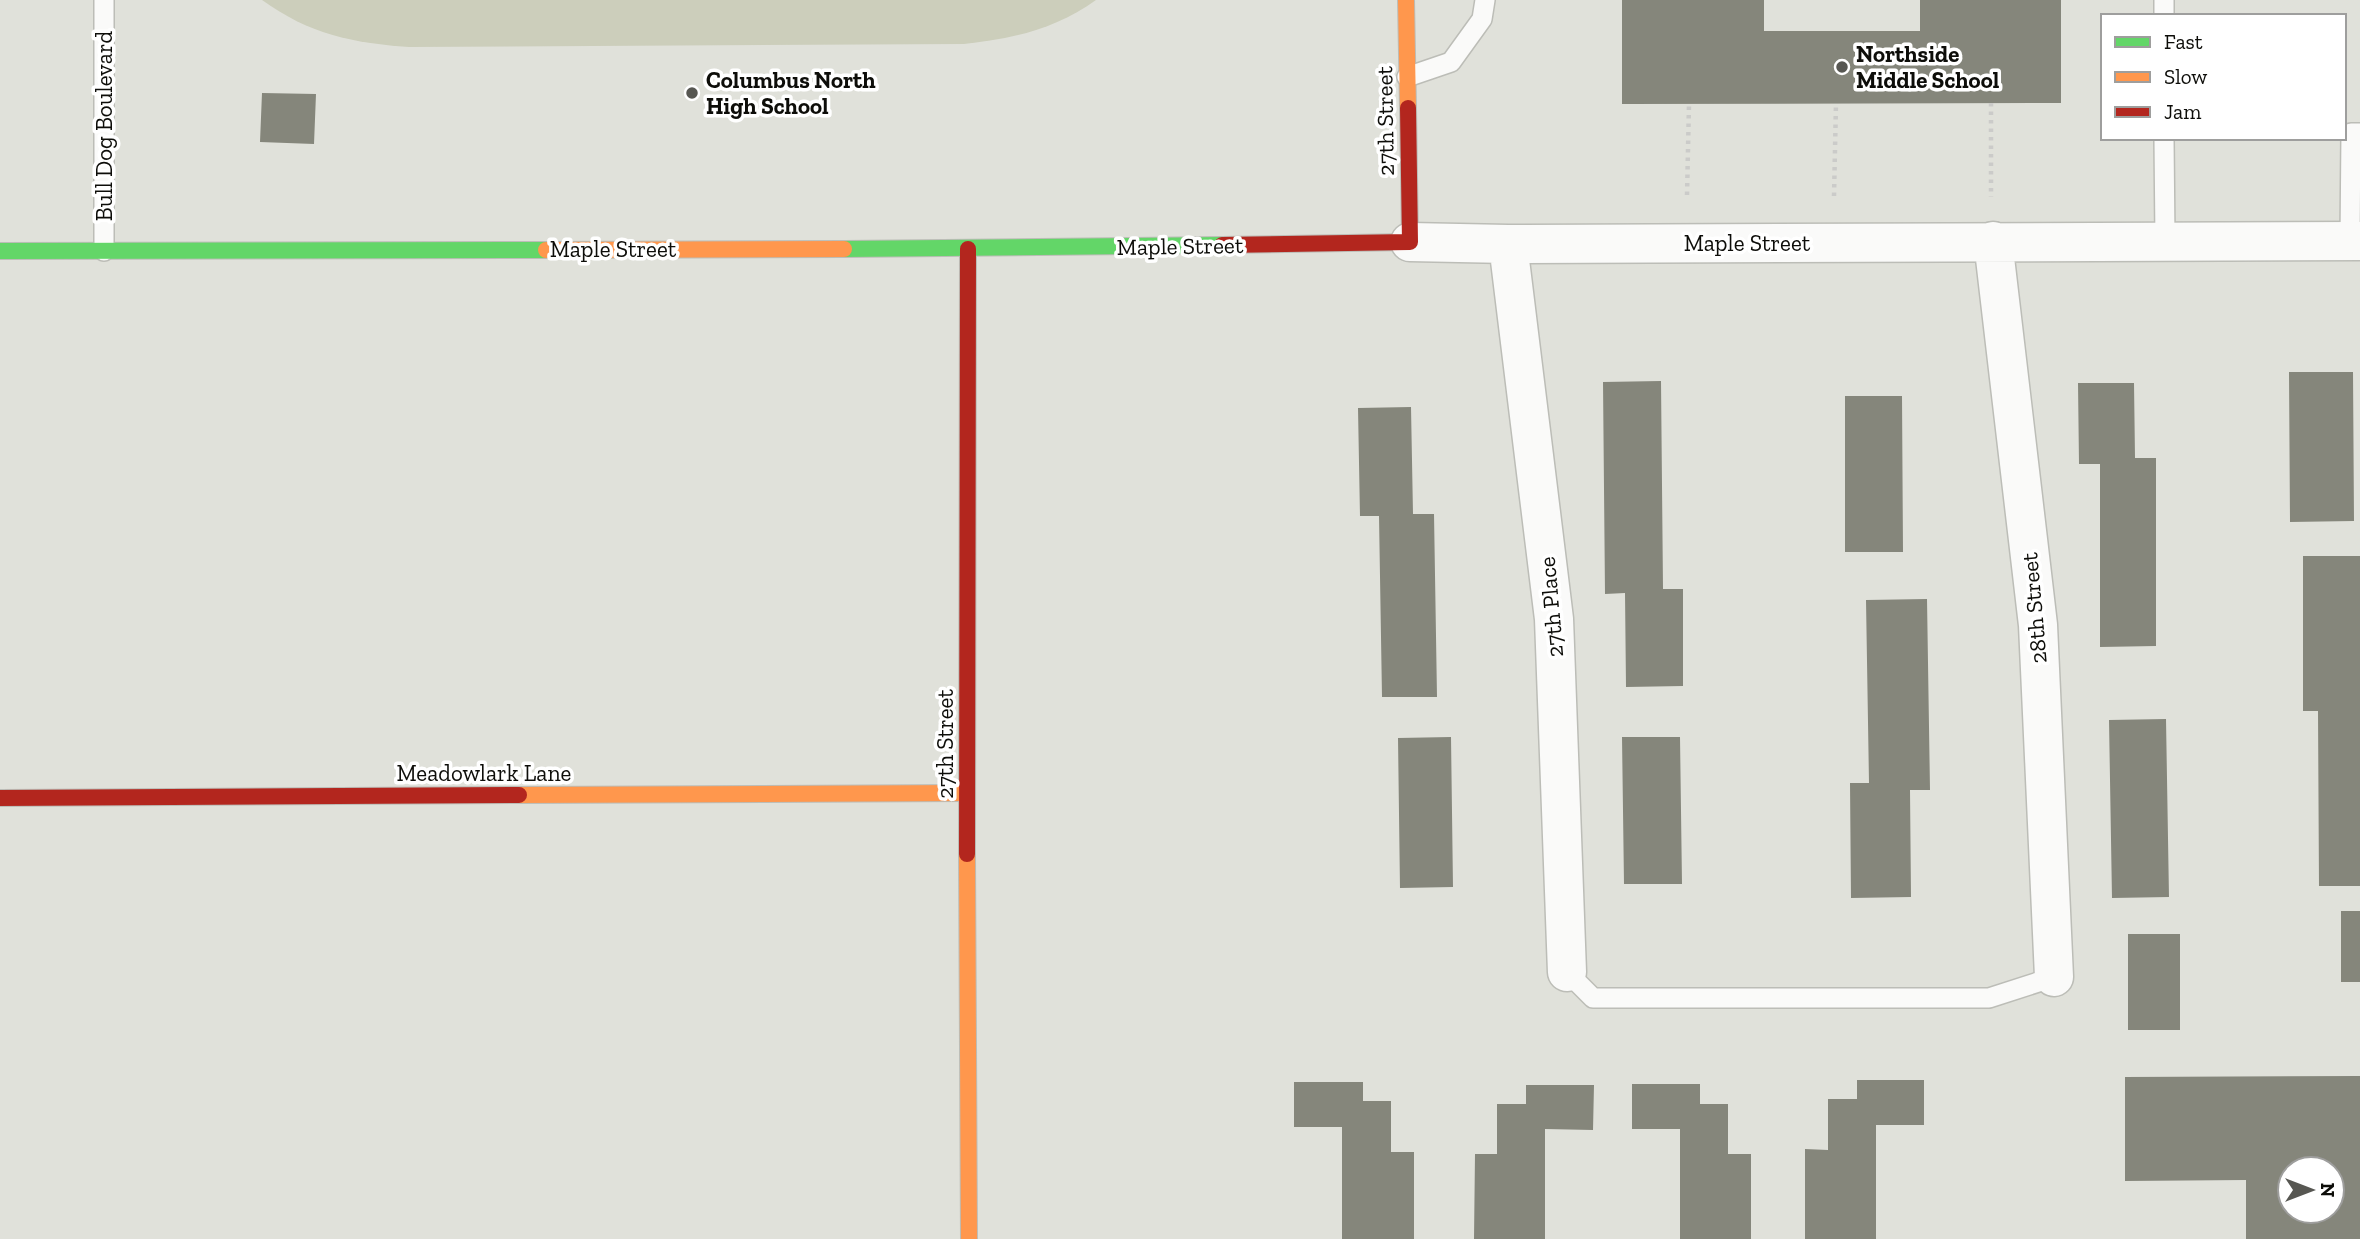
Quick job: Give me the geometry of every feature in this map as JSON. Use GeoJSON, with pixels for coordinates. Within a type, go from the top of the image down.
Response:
{"type":"FeatureCollection","features":[{"type":"Feature","properties":{"kind":"street","name":"27th Street"},"geometry":{"type":"LineString","coordinates":[[1406,0],[1410,242]]}},
{"type":"Feature","properties":{"kind":"street","name":"28th Street"},"geometry":{"type":"LineString","coordinates":[[1993,241],[2038,625],[2054,977]]}},
{"type":"Feature","properties":{"kind":"street","name":"Maple Street"},"geometry":{"type":"LineString","coordinates":[[0,251],[968,249],[1410,242],[1508,244],[2355,241]]}},
{"type":"Feature","properties":{"kind":"street","name":"27th Place"},"geometry":{"type":"LineString","coordinates":[[1508,244],[1554,619],[1567,972]]}},
{"type":"Feature","properties":{"kind":"street","name":"27th Street"},"geometry":{"type":"LineString","coordinates":[[968,249],[969,1239]]}},
{"type":"Feature","properties":{"kind":"street","name":"Meadowlark Lane"},"geometry":{"type":"LineString","coordinates":[[0,798],[967,793]]}},
{"type":"Feature","properties":{"kind":"lane","name":"Bull Dog Boulevard"},"geometry":{"type":"LineString","coordinates":[[104,0],[104,251]]}},
{"type":"Feature","properties":{"kind":"lane"},"geometry":{"type":"LineString","coordinates":[[1407,77],[1451,62],[1482,19],[1485,0]]}},
{"type":"Feature","properties":{"kind":"lane"},"geometry":{"type":"LineString","coordinates":[[2355,241],[2351,133],[2360,133]]}},
{"type":"Feature","properties":{"kind":"lane"},"geometry":{"type":"LineString","coordinates":[[2164,140],[2165,241]]}},
{"type":"Feature","properties":{"kind":"lane"},"geometry":{"type":"LineString","coordinates":[[1567,972],[1593,998],[1989,998],[2054,977]]}},
{"type":"Feature","properties":{"kind":"path"},"geometry":{"type":"LineString","coordinates":[[1834,196],[1836,103]]}},
{"type":"Feature","properties":{"kind":"path"},"geometry":{"type":"LineString","coordinates":[[1990,103],[1991,197]]}},
{"type":"Feature","properties":{"kind":"path"},"geometry":{"type":"LineString","coordinates":[[1687,195],[1689,104]]}},
{"type":"Feature","properties":{"kind":"green space"},"geometry":{"type":"Polygon","coordinates":[[[262,0],[1096,0],[1065,18],[1033,31],[964,44],[409,47],[369,43],[332,35],[279,12],[262,0]]]}},
{"type":"Feature","properties":{"kind":"building","name":"Northside Middle School"},"geometry":{"type":"Polygon","coordinates":[[[1622,0],[1764,0],[1764,31],[1920,31],[1920,0],[2061,0],[2061,103],[1622,104],[1622,0]]]}},
{"type":"Feature","properties":{"kind":"building"},"geometry":{"type":"Polygon","coordinates":[[[262,93],[316,94],[314,144],[260,142],[262,93]]]}},
{"type":"Feature","properties":{"kind":"building"},"geometry":{"type":"Polygon","coordinates":[[[2289,372],[2353,372],[2354,521],[2290,522],[2289,372]]]}},
{"type":"Feature","properties":{"kind":"building"},"geometry":{"type":"Polygon","coordinates":[[[1661,381],[1663,589],[1683,589],[1683,686],[1626,687],[1625,593],[1605,594],[1603,382],[1661,381]]]}},
{"type":"Feature","properties":{"kind":"building"},"geometry":{"type":"Polygon","coordinates":[[[2078,383],[2134,383],[2135,458],[2156,458],[2156,646],[2100,647],[2100,464],[2079,464],[2078,383]]]}},
{"type":"Feature","properties":{"kind":"building"},"geometry":{"type":"Polygon","coordinates":[[[1845,396],[1902,396],[1903,552],[1845,552],[1845,396]]]}},
{"type":"Feature","properties":{"kind":"building"},"geometry":{"type":"Polygon","coordinates":[[[1411,407],[1413,514],[1434,514],[1437,697],[1382,697],[1379,516],[1360,516],[1358,408],[1411,407]]]}},
{"type":"Feature","properties":{"kind":"building"},"geometry":{"type":"Polygon","coordinates":[[[2303,556],[2360,556],[2360,886],[2319,886],[2318,711],[2303,711],[2303,556]]]}},
{"type":"Feature","properties":{"kind":"building"},"geometry":{"type":"Polygon","coordinates":[[[1927,599],[1930,790],[1910,790],[1911,897],[1851,898],[1850,783],[1869,783],[1866,600],[1927,599]]]}},
{"type":"Feature","properties":{"kind":"building"},"geometry":{"type":"Polygon","coordinates":[[[2166,719],[2169,897],[2112,898],[2109,720],[2166,719]]]}},
{"type":"Feature","properties":{"kind":"building"},"geometry":{"type":"Polygon","coordinates":[[[1451,737],[1453,887],[1400,888],[1398,738],[1451,737]]]}},
{"type":"Feature","properties":{"kind":"building"},"geometry":{"type":"Polygon","coordinates":[[[1622,737],[1680,737],[1682,884],[1624,884],[1622,737]]]}},
{"type":"Feature","properties":{"kind":"building"},"geometry":{"type":"Polygon","coordinates":[[[2341,911],[2360,911],[2360,982],[2341,982],[2341,911]]]}},
{"type":"Feature","properties":{"kind":"building"},"geometry":{"type":"Polygon","coordinates":[[[2128,934],[2180,934],[2180,1030],[2128,1030],[2128,934]]]}},
{"type":"Feature","properties":{"kind":"building"},"geometry":{"type":"Polygon","coordinates":[[[2360,1076],[2360,1239],[2246,1239],[2246,1180],[2125,1181],[2125,1077],[2360,1076]]]}},
{"type":"Feature","properties":{"kind":"building"},"geometry":{"type":"Polygon","coordinates":[[[1857,1080],[1924,1080],[1924,1125],[1876,1125],[1876,1239],[1805,1239],[1805,1149],[1828,1150],[1828,1099],[1857,1099],[1857,1080]]]}},
{"type":"Feature","properties":{"kind":"building"},"geometry":{"type":"Polygon","coordinates":[[[1294,1082],[1363,1082],[1363,1101],[1391,1101],[1391,1152],[1414,1152],[1414,1239],[1342,1239],[1342,1127],[1294,1127],[1294,1082]]]}},
{"type":"Feature","properties":{"kind":"building"},"geometry":{"type":"Polygon","coordinates":[[[1632,1084],[1700,1084],[1700,1104],[1728,1104],[1728,1154],[1751,1154],[1751,1239],[1680,1239],[1680,1129],[1632,1129],[1632,1084]]]}},
{"type":"Feature","properties":{"kind":"building"},"geometry":{"type":"Polygon","coordinates":[[[1526,1085],[1594,1085],[1593,1130],[1545,1129],[1545,1239],[1474,1239],[1475,1154],[1497,1154],[1497,1104],[1526,1104],[1526,1085]]]}},
{"type":"Feature","properties":{"kind":"traffic: fast"},"geometry":{"type":"LineString","coordinates":[[844,249],[1222,245]]}},
{"type":"Feature","properties":{"kind":"traffic: fast"},"geometry":{"type":"LineString","coordinates":[[0,251],[546,250]]}},
{"type":"Feature","properties":{"kind":"traffic: slow"},"geometry":{"type":"LineString","coordinates":[[1406,0],[1408,108]]}},
{"type":"Feature","properties":{"kind":"traffic: slow"},"geometry":{"type":"LineString","coordinates":[[546,250],[844,249]]}},
{"type":"Feature","properties":{"kind":"traffic: slow"},"geometry":{"type":"LineString","coordinates":[[519,795],[967,793]]}},
{"type":"Feature","properties":{"kind":"traffic: slow"},"geometry":{"type":"LineString","coordinates":[[967,854],[969,1239]]}},
{"type":"Feature","properties":{"kind":"traffic: jam"},"geometry":{"type":"LineString","coordinates":[[1222,245],[1410,242],[1408,108]]}},
{"type":"Feature","properties":{"kind":"traffic: jam"},"geometry":{"type":"LineString","coordinates":[[967,854],[968,249]]}},
{"type":"Feature","properties":{"kind":"traffic: jam"},"geometry":{"type":"LineString","coordinates":[[0,798],[519,795]]}},
{"type":"Feature","properties":{"kind":"place","name":"Northside Middle School"},"geometry":{"type":"Point","coordinates":[1842,67]}},
{"type":"Feature","properties":{"kind":"place","name":"Columbus North High School"},"geometry":{"type":"Point","coordinates":[692,93]}}]}
